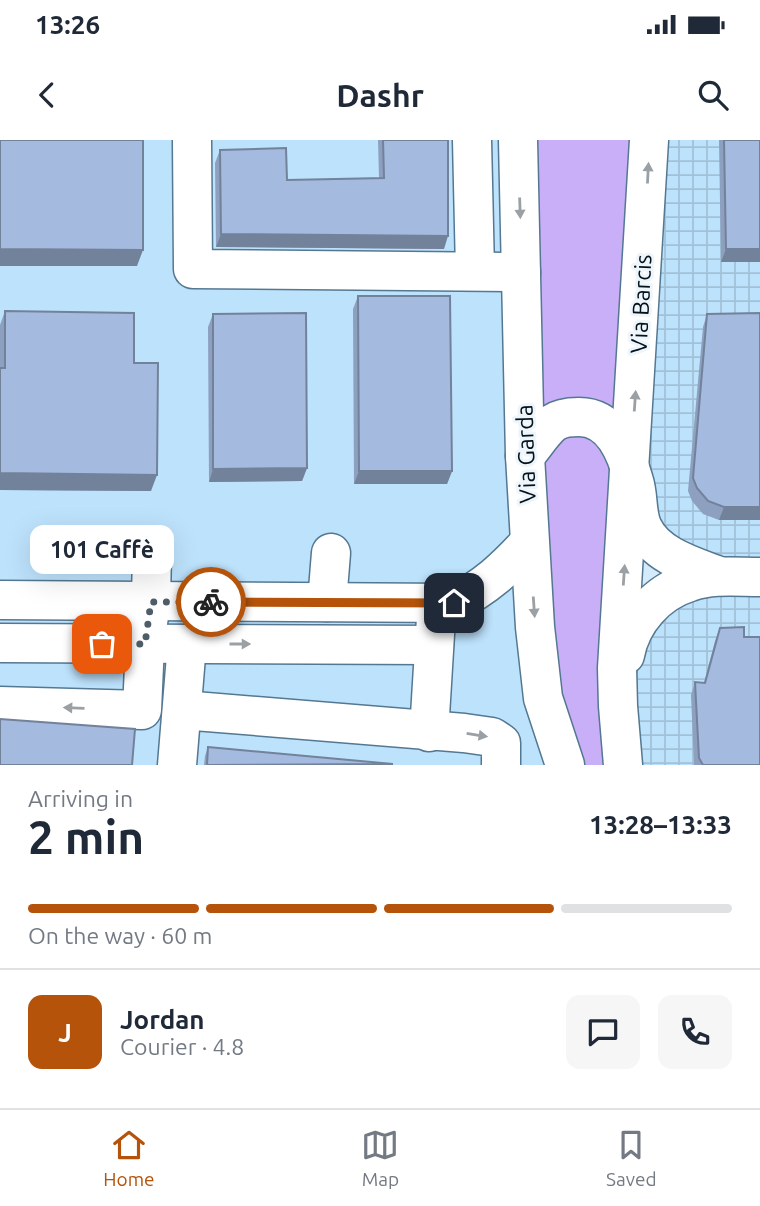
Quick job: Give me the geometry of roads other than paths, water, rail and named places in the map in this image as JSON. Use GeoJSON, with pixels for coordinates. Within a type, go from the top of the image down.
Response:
{"type":"FeatureCollection","features":[{"type":"Feature","properties":{"kind":"street"},"geometry":{"type":"LineString","coordinates":[[192,140],[192,270],[521,272]]}},
{"type":"Feature","properties":{"kind":"street"},"geometry":{"type":"LineString","coordinates":[[472,140],[475,271]]}},
{"type":"Feature","properties":{"kind":"street","name":"Via Garda"},"geometry":{"type":"LineString","coordinates":[[518,140],[529,543],[543,698],[565,765]]}},
{"type":"Feature","properties":{"kind":"street","name":"Via Barcis"},"geometry":{"type":"LineString","coordinates":[[623,765],[617,668],[649,140]]}},
{"type":"Feature","properties":{"kind":"street","name":"Via Barcis"},"geometry":{"type":"LineString","coordinates":[[525,456],[554,423],[570,417],[588,417],[606,425],[623,449],[630,469]]}},
{"type":"Feature","properties":{"kind":"street"},"geometry":{"type":"LineString","coordinates":[[630,469],[643,529],[660,549],[679,561],[719,576]]}},
{"type":"Feature","properties":{"kind":"street"},"geometry":{"type":"LineString","coordinates":[[0,600],[445,603],[476,592],[502,572],[529,543]]}},
{"type":"Feature","properties":{"kind":"street"},"geometry":{"type":"LineString","coordinates":[[0,706],[142,710],[145,644],[151,602],[152,549]]}},
{"type":"Feature","properties":{"kind":"street"},"geometry":{"type":"LineString","coordinates":[[327,602],[331,553]]}},
{"type":"Feature","properties":{"kind":"street"},"geometry":{"type":"LineString","coordinates":[[618,706],[627,642],[638,621],[653,603],[668,592],[690,582],[719,576],[760,577]]}},
{"type":"Feature","properties":{"kind":"street"},"geometry":{"type":"LineString","coordinates":[[429,732],[434,645],[445,603]]}},
{"type":"Feature","properties":{"kind":"street"},"geometry":{"type":"LineString","coordinates":[[0,643],[434,645]]}},
{"type":"Feature","properties":{"kind":"street"},"geometry":{"type":"LineString","coordinates":[[177,765],[187,644]]}},
{"type":"Feature","properties":{"kind":"street"},"geometry":{"type":"LineString","coordinates":[[520,765],[543,698]]}},
{"type":"Feature","properties":{"kind":"street"},"geometry":{"type":"LineString","coordinates":[[182,710],[492,737],[501,743],[501,765]]}},
{"type":"Feature","properties":{"kind":"place","name":"101 Caffè"},"geometry":{"type":"Point","coordinates":[102,644]}}]}
